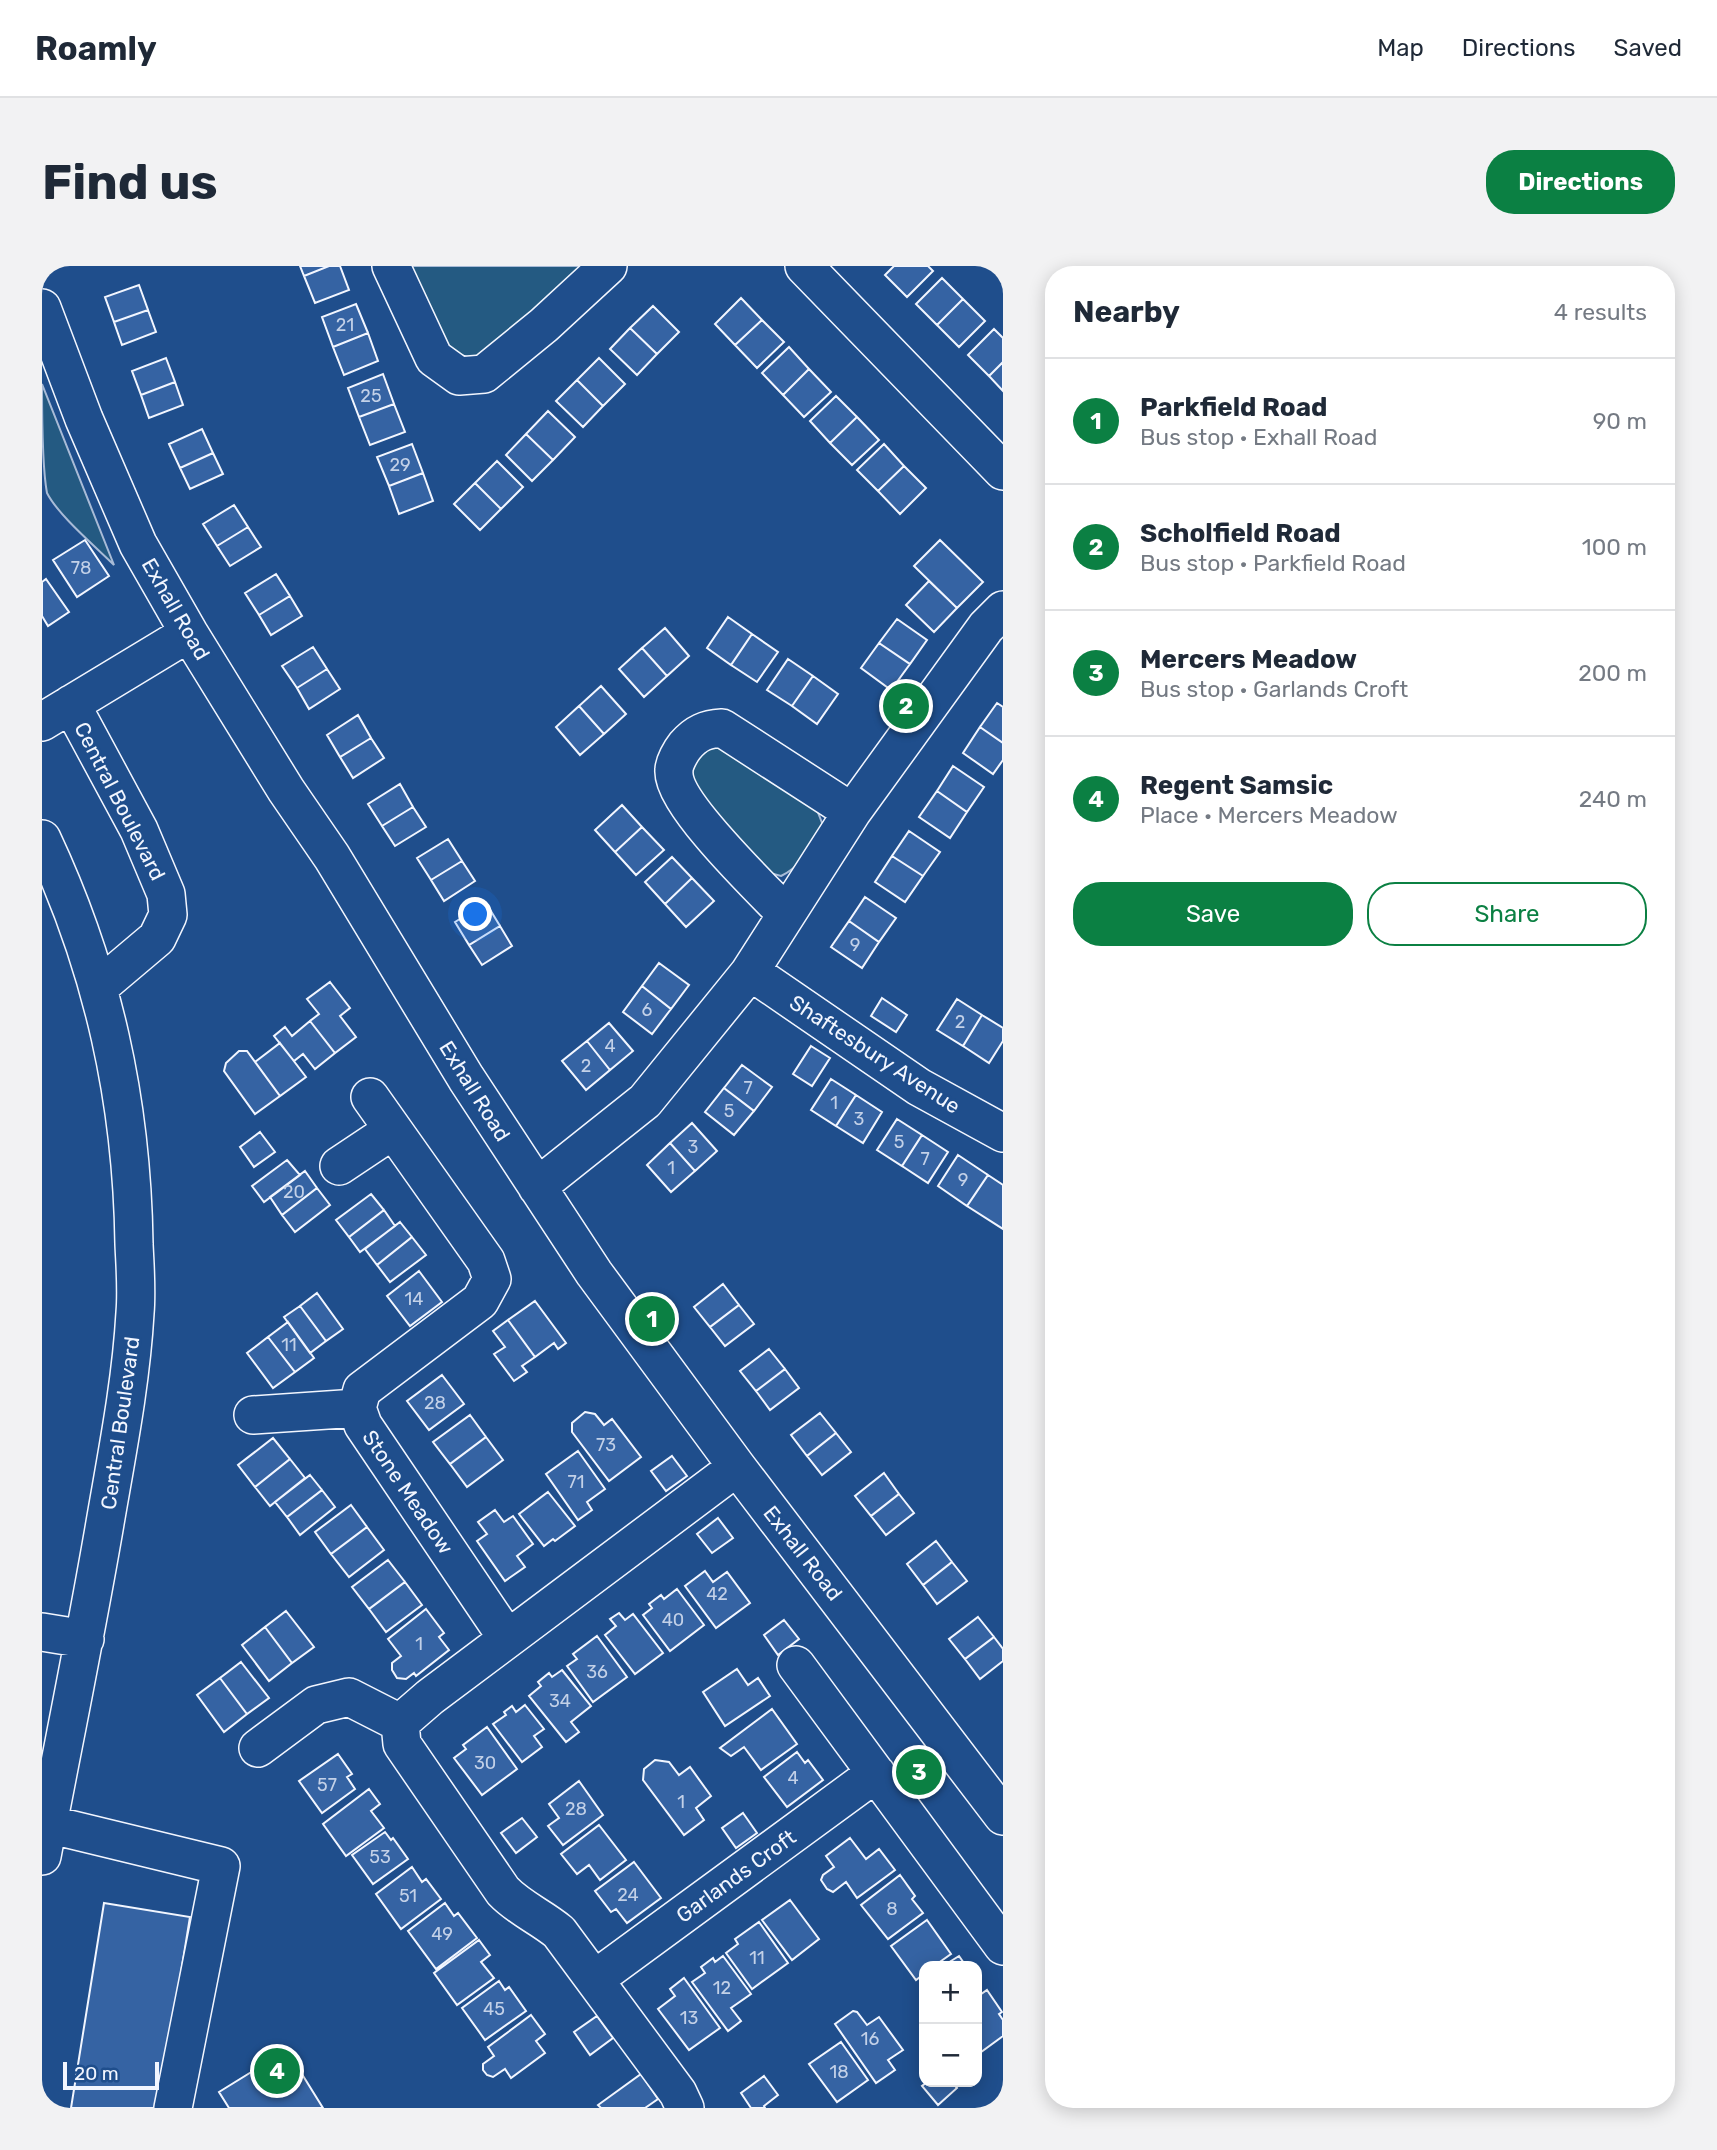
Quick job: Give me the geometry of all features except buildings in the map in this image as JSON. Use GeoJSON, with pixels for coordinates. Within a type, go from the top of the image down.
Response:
{"type":"FeatureCollection","features":[{"type":"Feature","properties":{"kind":"street"},"geometry":{"type":"LineString","coordinates":[[391,266],[434,358],[459,376],[484,374],[544,325],[608,266]]}},
{"type":"Feature","properties":{"kind":"street"},"geometry":{"type":"LineString","coordinates":[[804,266],[1003,471]]}},
{"type":"Feature","properties":{"kind":"street","name":"Exhall Road"},"geometry":{"type":"LineString","coordinates":[[42,308],[84,419],[138,544],[189,633],[286,790],[332,857],[466,1078],[594,1273],[737,1467],[1003,1816]]}},
{"type":"Feature","properties":{"kind":"street"},"geometry":{"type":"LineString","coordinates":[[537,1187],[645,1101],[749,973],[852,812],[977,638],[1003,610]]}},
{"type":"Feature","properties":{"kind":"street"},"geometry":{"type":"LineString","coordinates":[[56,713],[189,633]]}},
{"type":"Feature","properties":{"kind":"street","name":"Central Boulevard"},"geometry":{"type":"LineString","coordinates":[[56,713],[139,830],[166,894],[168,915],[157,938],[99,987]]}},
{"type":"Feature","properties":{"kind":"street"},"geometry":{"type":"LineString","coordinates":[[786,914],[691,812],[678,789],[674,771],[682,748],[707,729],[722,728],[852,812]]}},
{"type":"Feature","properties":{"kind":"street","name":"Central Boulevard"},"geometry":{"type":"LineString","coordinates":[[42,839],[65,887],[99,987],[116,1054],[133,1187],[135,1311],[122,1425],[85,1639],[45,1840]]}},
{"type":"Feature","properties":{"kind":"street","name":"Shaftesbury Avenue"},"geometry":{"type":"LineString","coordinates":[[749,973],[919,1087],[1003,1133]]}},
{"type":"Feature","properties":{"kind":"street","name":"Stone Meadow"},"geometry":{"type":"LineString","coordinates":[[370,1097],[486,1261],[492,1279],[480,1301],[362,1390],[357,1408],[363,1425],[507,1638]]}},
{"type":"Feature","properties":{"kind":"street"},"geometry":{"type":"LineString","coordinates":[[339,1166],[393,1129]]}},
{"type":"Feature","properties":{"kind":"street"},"geometry":{"type":"LineString","coordinates":[[253,1415],[357,1408]]}},
{"type":"Feature","properties":{"kind":"street"},"geometry":{"type":"LineString","coordinates":[[400,1723],[507,1638],[737,1467]]}},
{"type":"Feature","properties":{"kind":"street"},"geometry":{"type":"LineString","coordinates":[[42,1632],[85,1639]]}},
{"type":"Feature","properties":{"kind":"street"},"geometry":{"type":"LineString","coordinates":[[796,1665],[1003,1946]]}},
{"type":"Feature","properties":{"kind":"street"},"geometry":{"type":"LineString","coordinates":[[258,1748],[316,1705],[349,1697],[400,1723]]}},
{"type":"Feature","properties":{"kind":"street"},"geometry":{"type":"LineString","coordinates":[[400,1723],[402,1744],[503,1891],[513,1902],[542,1918],[559,1932],[678,2093],[685,2108]]}},
{"type":"Feature","properties":{"kind":"street","name":"Garlands Croft"},"geometry":{"type":"LineString","coordinates":[[595,1979],[876,1773]]}},
{"type":"Feature","properties":{"kind":"street"},"geometry":{"type":"LineString","coordinates":[[45,1840],[221,1866],[173,2108]]}},
{"type":"Feature","properties":{"kind":"shaded area"},"geometry":{"type":"Polygon","coordinates":[[[410,266],[589,266],[475,359],[450,352],[410,266]]]}},
{"type":"Feature","properties":{"kind":"shaded area"},"geometry":{"type":"Polygon","coordinates":[[[42,384],[114,565],[68,521],[47,493],[43,455],[42,384]]]}},
{"type":"Feature","properties":{"kind":"shaded area"},"geometry":{"type":"Polygon","coordinates":[[[714,746],[725,748],[817,810],[824,828],[800,861],[781,876],[770,873],[755,863],[690,779],[698,760],[714,746]]]}},
{"type":"Feature","properties":{"kind":"place","name":"Scholfield Road"},"geometry":{"type":"Point","coordinates":[906,706]}},
{"type":"Feature","properties":{"kind":"place","name":"Parkfield Road"},"geometry":{"type":"Point","coordinates":[652,1319]}},
{"type":"Feature","properties":{"kind":"place","name":"Mercers Meadow"},"geometry":{"type":"Point","coordinates":[919,1772]}},
{"type":"Feature","properties":{"kind":"place","name":"Regent Samsic"},"geometry":{"type":"Point","coordinates":[277,2071]}}]}
